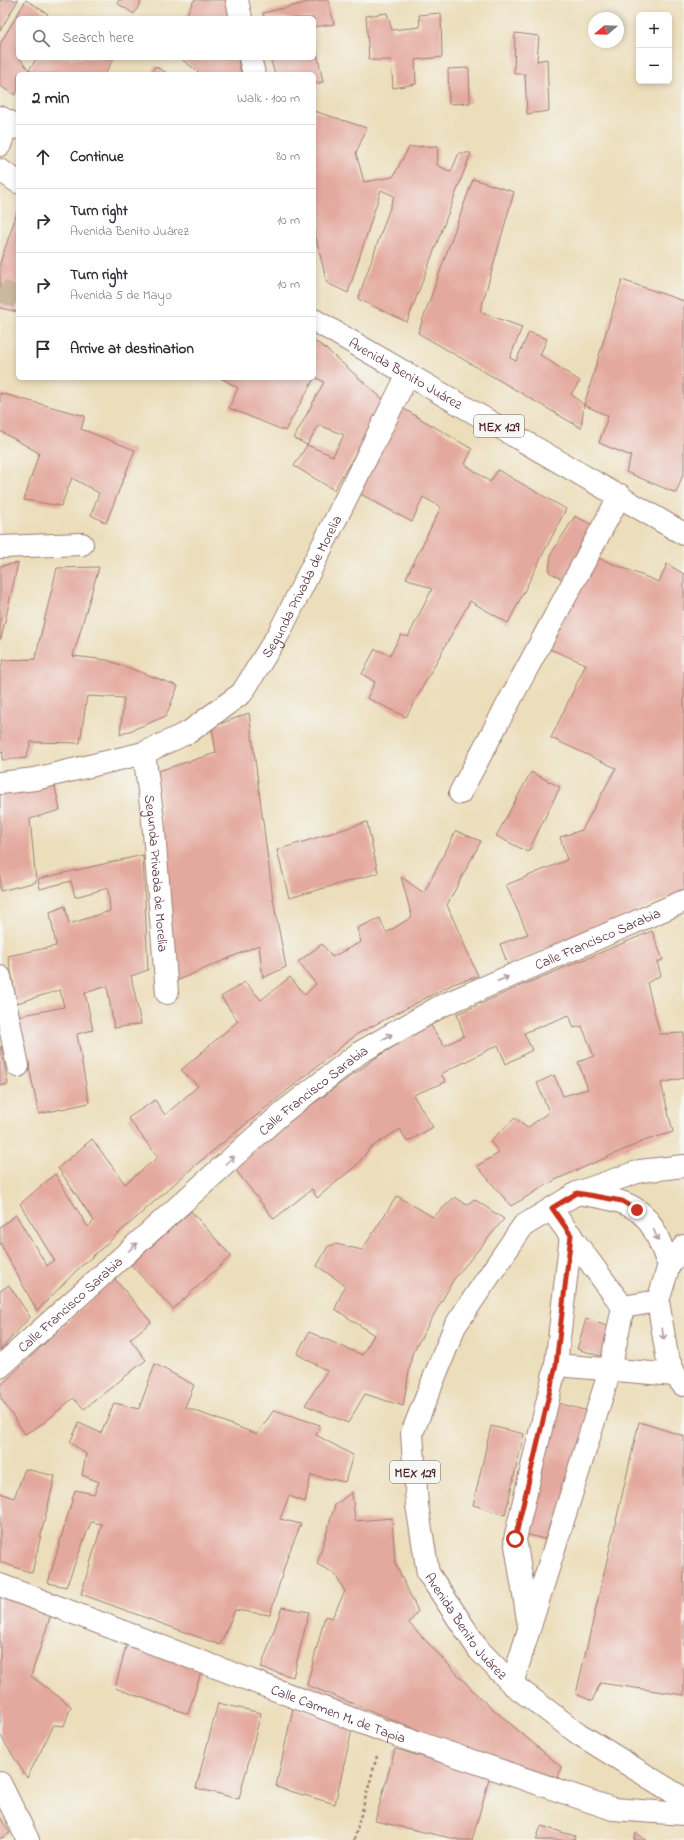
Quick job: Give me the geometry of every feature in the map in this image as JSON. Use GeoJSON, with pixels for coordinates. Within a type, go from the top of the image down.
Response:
{"type":"FeatureCollection","features":[{"type":"Feature","properties":{"kind":"street"},"geometry":{"type":"LineString","coordinates":[[237,0],[241,16]]}},
{"type":"Feature","properties":{"kind":"street"},"geometry":{"type":"LineString","coordinates":[[250,60],[254,72]]}},
{"type":"Feature","properties":{"kind":"street"},"geometry":{"type":"LineString","coordinates":[[0,145],[9,122]]}},
{"type":"Feature","properties":{"kind":"street"},"geometry":{"type":"LineString","coordinates":[[0,170],[16,181]]}},
{"type":"Feature","properties":{"kind":"street","name":"Avenida Benito Juárez"},"geometry":{"type":"LineString","coordinates":[[316,321],[620,495],[683,528]]}},
{"type":"Feature","properties":{"kind":"street","name":"Segunda Privada de Morelia"},"geometry":{"type":"LineString","coordinates":[[0,783],[35,779],[144,753],[189,732],[242,694],[280,633],[408,374]]}},
{"type":"Feature","properties":{"kind":"street"},"geometry":{"type":"LineString","coordinates":[[460,793],[620,495]]}},
{"type":"Feature","properties":{"kind":"street"},"geometry":{"type":"LineString","coordinates":[[0,547],[82,544]]}},
{"type":"Feature","properties":{"kind":"street","name":"Segunda Privada de Morelia"},"geometry":{"type":"LineString","coordinates":[[144,753],[153,820],[167,993]]}},
{"type":"Feature","properties":{"kind":"street","name":"Calle Francisco Sarabia"},"geometry":{"type":"LineString","coordinates":[[0,1367],[282,1112],[359,1053],[441,1006],[684,901]]}},
{"type":"Feature","properties":{"kind":"street"},"geometry":{"type":"LineString","coordinates":[[0,977],[18,1066]]}},
{"type":"Feature","properties":{"kind":"street","name":"Avenida Benito Juárez"},"geometry":{"type":"LineString","coordinates":[[684,1166],[640,1171],[577,1193],[523,1226],[455,1326],[412,1433],[417,1505],[428,1573],[479,1650],[512,1684],[579,1734],[684,1799]]}},
{"type":"Feature","properties":{"kind":"street"},"geometry":{"type":"LineString","coordinates":[[577,1193],[622,1201],[637,1210],[651,1224],[669,1265]]}},
{"type":"Feature","properties":{"kind":"street"},"geometry":{"type":"LineString","coordinates":[[512,1684],[530,1632],[610,1370],[624,1307],[552,1208]]}},
{"type":"Feature","properties":{"kind":"street"},"geometry":{"type":"LineString","coordinates":[[530,1632],[515,1539],[556,1365],[571,1235]]}},
{"type":"Feature","properties":{"kind":"street"},"geometry":{"type":"LineString","coordinates":[[680,1380],[667,1356],[658,1300],[669,1265],[684,1246]]}},
{"type":"Feature","properties":{"kind":"street"},"geometry":{"type":"LineString","coordinates":[[624,1307],[658,1300]]}},
{"type":"Feature","properties":{"kind":"street"},"geometry":{"type":"LineString","coordinates":[[556,1365],[610,1370],[680,1380]]}},
{"type":"Feature","properties":{"kind":"street","name":"Calle Carmen M. de Tapia"},"geometry":{"type":"LineString","coordinates":[[0,1585],[384,1732],[613,1809],[684,1814]]}},
{"type":"Feature","properties":{"kind":"street"},"geometry":{"type":"LineString","coordinates":[[0,1783],[28,1840]]}},
{"type":"Feature","properties":{"kind":"path"},"geometry":{"type":"LineString","coordinates":[[354,1840],[384,1732]]}},
{"type":"Feature","properties":{"kind":"building"},"geometry":{"type":"Polygon","coordinates":[[[0,0],[18,0],[0,31],[0,0]]]}},
{"type":"Feature","properties":{"kind":"building"},"geometry":{"type":"Polygon","coordinates":[[[26,0],[48,14],[46,16],[17,16],[26,0]]]}},
{"type":"Feature","properties":{"kind":"building"},"geometry":{"type":"Polygon","coordinates":[[[119,0],[142,0],[134,14],[117,3],[119,0]]]}},
{"type":"Feature","properties":{"kind":"building"},"geometry":{"type":"Polygon","coordinates":[[[194,0],[226,0],[229,16],[186,16],[194,0]]]}},
{"type":"Feature","properties":{"kind":"building"},"geometry":{"type":"Polygon","coordinates":[[[318,0],[328,0],[334,24],[316,27],[316,16],[264,16],[263,13],[318,0]]]}},
{"type":"Feature","properties":{"kind":"building"},"geometry":{"type":"Polygon","coordinates":[[[387,13],[392,30],[420,27],[419,15],[441,13],[442,57],[415,60],[416,84],[393,88],[391,60],[369,60],[366,16],[387,13]]]}},
{"type":"Feature","properties":{"kind":"building"},"geometry":{"type":"Polygon","coordinates":[[[16,17],[16,60],[21,60],[29,70],[28,72],[16,72],[15,95],[0,86],[0,44],[16,17]]]}},
{"type":"Feature","properties":{"kind":"building"},"geometry":{"type":"Polygon","coordinates":[[[515,33],[539,36],[537,61],[547,59],[549,111],[527,114],[525,74],[514,74],[515,33]]]}},
{"type":"Feature","properties":{"kind":"building"},"geometry":{"type":"Polygon","coordinates":[[[316,47],[323,82],[316,84],[316,72],[274,72],[271,60],[316,60],[316,47]]]}},
{"type":"Feature","properties":{"kind":"building"},"geometry":{"type":"Polygon","coordinates":[[[36,60],[113,60],[106,72],[32,72],[29,70],[36,60]]]}},
{"type":"Feature","properties":{"kind":"building"},"geometry":{"type":"Polygon","coordinates":[[[183,60],[238,60],[241,72],[198,72],[183,60]]]}},
{"type":"Feature","properties":{"kind":"building"},"geometry":{"type":"Polygon","coordinates":[[[155,66],[165,72],[152,72],[155,66]]]}},
{"type":"Feature","properties":{"kind":"building"},"geometry":{"type":"Polygon","coordinates":[[[469,68],[470,103],[449,104],[448,69],[469,68]]]}},
{"type":"Feature","properties":{"kind":"building"},"geometry":{"type":"Polygon","coordinates":[[[316,112],[367,128],[356,153],[364,182],[393,177],[409,147],[438,146],[437,165],[451,172],[459,153],[471,153],[407,322],[358,299],[394,196],[381,190],[348,293],[327,283],[316,238],[316,112]]]}},
{"type":"Feature","properties":{"kind":"building"},"geometry":{"type":"Polygon","coordinates":[[[473,179],[514,192],[480,312],[522,327],[510,358],[516,361],[529,332],[547,339],[540,355],[580,381],[571,394],[584,405],[581,428],[418,333],[473,179]]]}},
{"type":"Feature","properties":{"kind":"building"},"geometry":{"type":"Polygon","coordinates":[[[16,216],[16,312],[0,308],[0,263],[16,216]]]}},
{"type":"Feature","properties":{"kind":"building"},"geometry":{"type":"Polygon","coordinates":[[[622,280],[684,301],[684,472],[676,493],[626,472],[631,456],[599,443],[608,416],[584,405],[622,280]]]}},
{"type":"Feature","properties":{"kind":"building"},"geometry":{"type":"Polygon","coordinates":[[[316,342],[324,347],[386,402],[334,490],[294,466],[307,445],[294,438],[324,382],[316,378],[316,342]],[[319,425],[307,445],[333,456],[344,435],[319,425]]]}},
{"type":"Feature","properties":{"kind":"building"},"geometry":{"type":"Polygon","coordinates":[[[224,380],[313,380],[285,431],[229,408],[238,388],[224,380]]]}},
{"type":"Feature","properties":{"kind":"building"},"geometry":{"type":"Polygon","coordinates":[[[0,393],[85,416],[81,429],[135,450],[106,523],[91,515],[99,493],[72,478],[61,506],[24,500],[39,453],[0,431],[0,393]]]}},
{"type":"Feature","properties":{"kind":"building"},"geometry":{"type":"Polygon","coordinates":[[[399,406],[472,449],[465,464],[490,482],[498,470],[566,509],[508,623],[470,601],[406,717],[367,698],[375,682],[362,674],[375,649],[390,655],[401,635],[408,637],[432,589],[406,578],[441,507],[423,497],[412,522],[355,491],[399,406]]]}},
{"type":"Feature","properties":{"kind":"building"},"geometry":{"type":"Polygon","coordinates":[[[575,516],[596,527],[564,580],[549,572],[551,554],[575,516]]]}},
{"type":"Feature","properties":{"kind":"building"},"geometry":{"type":"Polygon","coordinates":[[[598,558],[659,582],[667,564],[684,574],[684,891],[508,965],[500,944],[528,934],[506,885],[567,860],[560,837],[582,830],[616,768],[551,738],[586,664],[547,648],[598,558]]]}},
{"type":"Feature","properties":{"kind":"building"},"geometry":{"type":"Polygon","coordinates":[[[18,563],[1,639],[0,639],[0,566],[18,563]]]}},
{"type":"Feature","properties":{"kind":"building"},"geometry":{"type":"Polygon","coordinates":[[[99,567],[73,656],[107,660],[178,686],[166,716],[120,735],[124,698],[87,696],[80,743],[31,742],[26,758],[2,760],[3,752],[0,753],[0,672],[3,660],[35,659],[57,568],[99,567]]]}},
{"type":"Feature","properties":{"kind":"building"},"geometry":{"type":"Polygon","coordinates":[[[249,713],[273,899],[286,967],[263,978],[259,945],[174,982],[158,771],[216,753],[212,727],[249,713]]]}},
{"type":"Feature","properties":{"kind":"building"},"geometry":{"type":"Polygon","coordinates":[[[531,772],[560,787],[528,852],[496,836],[531,772]]]}},
{"type":"Feature","properties":{"kind":"building"},"geometry":{"type":"Polygon","coordinates":[[[53,777],[60,810],[30,819],[36,882],[0,891],[0,794],[53,777]]]}},
{"type":"Feature","properties":{"kind":"building"},"geometry":{"type":"Polygon","coordinates":[[[367,822],[378,873],[289,898],[277,850],[367,822]]]}},
{"type":"Feature","properties":{"kind":"building"},"geometry":{"type":"Polygon","coordinates":[[[456,831],[481,841],[447,905],[478,976],[453,984],[357,1034],[198,1163],[76,1271],[37,1311],[0,1243],[0,1227],[16,1215],[47,1266],[54,1260],[20,1204],[55,1174],[88,1227],[94,1221],[58,1168],[92,1139],[125,1184],[158,1157],[128,1118],[155,1100],[165,1115],[198,1086],[181,1070],[238,1021],[221,997],[245,982],[261,1000],[290,977],[305,995],[316,984],[298,962],[322,944],[332,957],[361,942],[357,928],[380,918],[386,933],[412,917],[401,877],[424,893],[456,831]]]}},
{"type":"Feature","properties":{"kind":"building"},"geometry":{"type":"Polygon","coordinates":[[[143,855],[148,970],[131,976],[141,1024],[114,1028],[107,986],[85,993],[93,1030],[77,1034],[89,1103],[39,1114],[18,1016],[64,1007],[60,990],[17,1003],[8,956],[56,946],[50,912],[65,906],[69,924],[110,911],[108,888],[75,897],[71,881],[40,889],[38,879],[143,855]]]}},
{"type":"Feature","properties":{"kind":"building"},"geometry":{"type":"Polygon","coordinates":[[[652,931],[663,960],[657,962],[661,975],[647,983],[660,1034],[684,1033],[684,1078],[661,1083],[673,1132],[644,1141],[555,1180],[511,1206],[477,1166],[499,1153],[490,1141],[515,1118],[527,1128],[549,1112],[537,1083],[554,1075],[563,1096],[588,1089],[578,1062],[594,1056],[582,1026],[574,1028],[569,1015],[524,1033],[532,1050],[506,1064],[498,1045],[441,1074],[446,1082],[413,1095],[433,1127],[407,1142],[400,1129],[370,1148],[357,1165],[317,1198],[312,1189],[274,1219],[234,1168],[276,1131],[377,1057],[430,1024],[444,1046],[464,1036],[457,1014],[652,931]]]}},
{"type":"Feature","properties":{"kind":"building"},"geometry":{"type":"Polygon","coordinates":[[[1,1046],[8,1084],[0,1086],[0,1047],[1,1046]]]}},
{"type":"Feature","properties":{"kind":"building"},"geometry":{"type":"Polygon","coordinates":[[[397,1196],[433,1217],[455,1197],[467,1205],[474,1199],[504,1219],[454,1279],[412,1354],[403,1406],[365,1394],[348,1423],[305,1405],[327,1371],[297,1354],[309,1332],[362,1355],[374,1335],[335,1309],[345,1285],[317,1266],[328,1246],[336,1244],[362,1250],[397,1196]]]}},
{"type":"Feature","properties":{"kind":"building"},"geometry":{"type":"Polygon","coordinates":[[[191,1211],[231,1256],[173,1309],[131,1265],[191,1211]]]}},
{"type":"Feature","properties":{"kind":"building"},"geometry":{"type":"Polygon","coordinates":[[[114,1278],[151,1322],[130,1339],[146,1360],[84,1409],[73,1398],[45,1422],[25,1434],[0,1397],[0,1386],[114,1278]]]}},
{"type":"Feature","properties":{"kind":"building"},"geometry":{"type":"Polygon","coordinates":[[[9,1285],[30,1317],[0,1350],[0,1291],[9,1285]]]}},
{"type":"Feature","properties":{"kind":"building"},"geometry":{"type":"Polygon","coordinates":[[[586,1319],[613,1328],[604,1357],[577,1349],[586,1319]]]}},
{"type":"Feature","properties":{"kind":"building"},"geometry":{"type":"Polygon","coordinates":[[[155,1364],[194,1385],[185,1407],[257,1434],[274,1410],[320,1425],[316,1435],[353,1455],[345,1482],[311,1475],[305,1502],[289,1496],[280,1519],[301,1524],[288,1555],[270,1615],[235,1610],[220,1645],[81,1594],[102,1524],[91,1522],[66,1587],[48,1583],[75,1490],[94,1494],[99,1482],[82,1475],[86,1454],[70,1442],[79,1423],[101,1433],[114,1403],[139,1409],[155,1364]]]}},
{"type":"Feature","properties":{"kind":"building"},"geometry":{"type":"Polygon","coordinates":[[[554,1402],[588,1411],[556,1542],[521,1533],[554,1402]]]}},
{"type":"Feature","properties":{"kind":"building"},"geometry":{"type":"Polygon","coordinates":[[[639,1422],[684,1436],[684,1695],[600,1683],[592,1701],[576,1694],[639,1422]]]}},
{"type":"Feature","properties":{"kind":"building"},"geometry":{"type":"Polygon","coordinates":[[[491,1426],[524,1434],[505,1515],[473,1505],[491,1426]]]}},
{"type":"Feature","properties":{"kind":"building"},"geometry":{"type":"Polygon","coordinates":[[[25,1469],[55,1476],[32,1573],[0,1562],[0,1493],[14,1498],[25,1469]]]}},
{"type":"Feature","properties":{"kind":"building"},"geometry":{"type":"Polygon","coordinates":[[[352,1492],[355,1521],[392,1518],[395,1563],[418,1611],[409,1623],[480,1698],[561,1767],[556,1786],[307,1685],[325,1616],[332,1618],[345,1591],[334,1573],[317,1564],[335,1505],[352,1492]]]}},
{"type":"Feature","properties":{"kind":"building"},"geometry":{"type":"Polygon","coordinates":[[[0,1592],[52,1611],[31,1676],[71,1706],[64,1726],[54,1725],[27,1778],[0,1735],[0,1592]]]}},
{"type":"Feature","properties":{"kind":"building"},"geometry":{"type":"Polygon","coordinates":[[[282,1607],[309,1612],[293,1677],[261,1668],[282,1607]]]}},
{"type":"Feature","properties":{"kind":"building"},"geometry":{"type":"Polygon","coordinates":[[[129,1635],[203,1666],[188,1714],[115,1688],[129,1635]]]}},
{"type":"Feature","properties":{"kind":"building"},"geometry":{"type":"Polygon","coordinates":[[[218,1703],[261,1713],[239,1799],[196,1788],[218,1703]]]}},
{"type":"Feature","properties":{"kind":"building"},"geometry":{"type":"Polygon","coordinates":[[[293,1708],[352,1730],[335,1804],[276,1787],[293,1708]]]}},
{"type":"Feature","properties":{"kind":"building"},"geometry":{"type":"Polygon","coordinates":[[[395,1749],[490,1776],[472,1840],[460,1840],[375,1821],[395,1749]]]}},
{"type":"Feature","properties":{"kind":"building"},"geometry":{"type":"Polygon","coordinates":[[[0,1817],[10,1833],[0,1839],[0,1817]]]}},
{"type":"Feature","properties":{"kind":"building"},"geometry":{"type":"Polygon","coordinates":[[[541,1826],[575,1836],[574,1840],[536,1840],[541,1826]]]}},
{"type":"Feature","properties":{"kind":"building"},"geometry":{"type":"Polygon","coordinates":[[[636,1833],[647,1840],[634,1840],[636,1833]]]}},
{"type":"Feature","properties":{"kind":"tunnel"},"geometry":{"type":"LineString","coordinates":[[0,290],[16,297]]}},
{"type":"Feature","properties":{"kind":"route"},"geometry":{"type":"LineString","coordinates":[[515,1539],[517,1525],[556,1365],[571,1235],[552,1208],[577,1193],[622,1201],[637,1210]]}}]}
